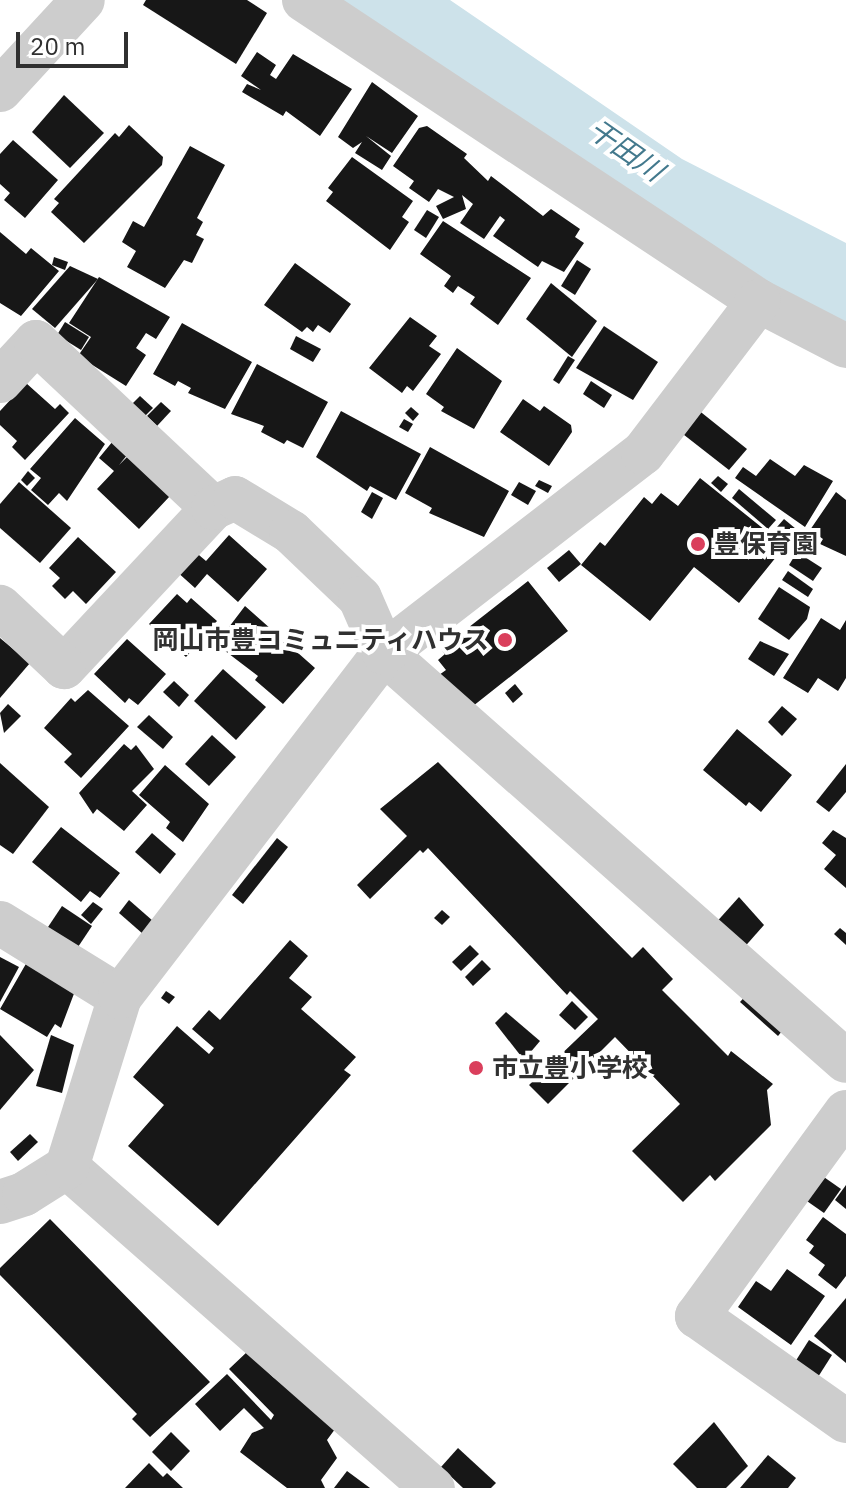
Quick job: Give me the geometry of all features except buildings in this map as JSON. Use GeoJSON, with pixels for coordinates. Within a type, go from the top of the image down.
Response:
{"type":"FeatureCollection","features":[{"type":"Feature","properties":{"kind":"street"},"geometry":{"type":"LineString","coordinates":[[0,90],[83,0]]}},
{"type":"Feature","properties":{"kind":"street"},"geometry":{"type":"LineString","coordinates":[[304,0],[759,301],[846,346]]}},
{"type":"Feature","properties":{"kind":"street"},"geometry":{"type":"LineString","coordinates":[[0,1202],[24,1194],[67,1167],[120,997],[384,653],[643,453],[759,301]]}},
{"type":"Feature","properties":{"kind":"street"},"geometry":{"type":"LineString","coordinates":[[0,381],[36,342],[213,508]]}},
{"type":"Feature","properties":{"kind":"street"},"geometry":{"type":"LineString","coordinates":[[0,607],[64,667],[213,508],[235,498],[291,532],[360,598],[384,653],[846,1061]]}},
{"type":"Feature","properties":{"kind":"street"},"geometry":{"type":"LineString","coordinates":[[0,923],[120,997]]}},
{"type":"Feature","properties":{"kind":"street"},"geometry":{"type":"LineString","coordinates":[[846,1112],[697,1316],[846,1421]]}},
{"type":"Feature","properties":{"kind":"street"},"geometry":{"type":"LineString","coordinates":[[67,1167],[433,1488]]}},
{"type":"Feature","properties":{"kind":"water","name":"干田川"},"geometry":{"type":"Polygon","coordinates":[[[312,0],[450,0],[682,159],[846,243],[846,332],[312,0]]]}},
{"type":"Feature","properties":{"kind":"place","name":"豊保育園"},"geometry":{"type":"Point","coordinates":[698,544]}},
{"type":"Feature","properties":{"kind":"place","name":"岡山市豊コミュニティハウス"},"geometry":{"type":"Point","coordinates":[505,640]}},
{"type":"Feature","properties":{"kind":"place","name":"市立豊小学校"},"geometry":{"type":"Point","coordinates":[476,1068]}}]}
